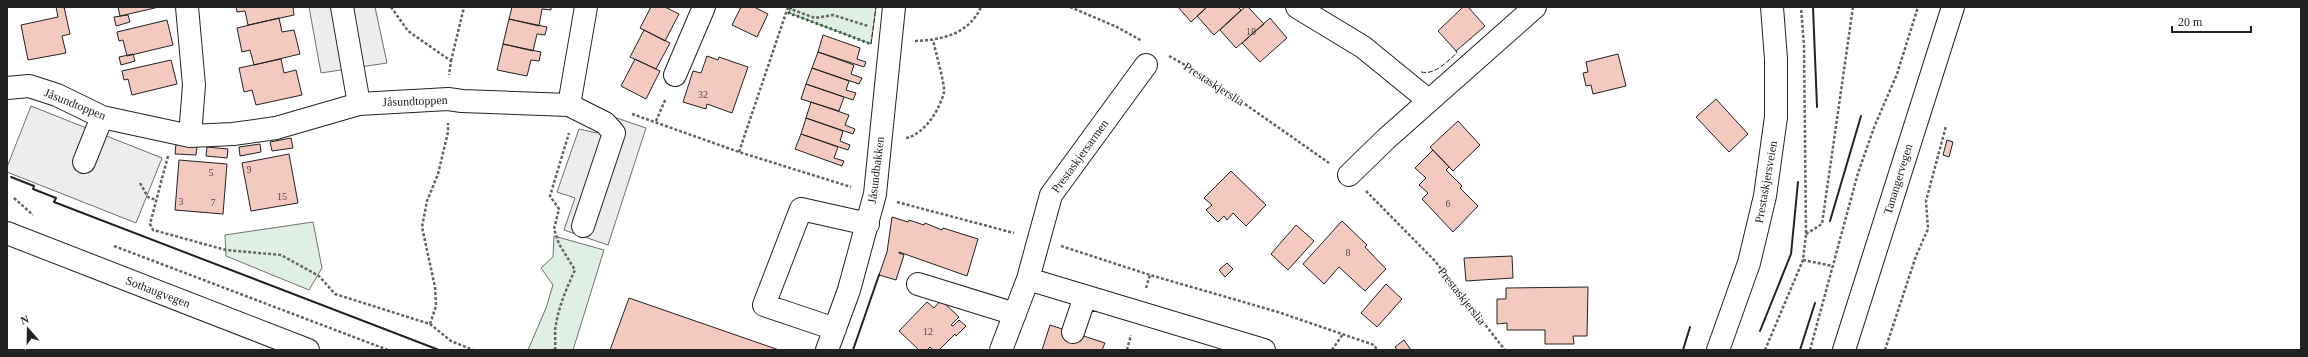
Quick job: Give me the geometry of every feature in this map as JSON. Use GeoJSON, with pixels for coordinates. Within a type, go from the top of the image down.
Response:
{"type":"FeatureCollection","features":[{"type":"Feature","properties":{"kind":"street"},"geometry":{"type":"LineString","coordinates":[[182,134],[194,86],[187,7]]}},
{"type":"Feature","properties":{"kind":"street"},"geometry":{"type":"LineString","coordinates":[[342,7],[359,104]]}},
{"type":"Feature","properties":{"kind":"street"},"geometry":{"type":"LineString","coordinates":[[583,226],[614,133],[605,123],[569,106],[586,7]]}},
{"type":"Feature","properties":{"kind":"street"},"geometry":{"type":"LineString","coordinates":[[675,75],[704,7]]}},
{"type":"Feature","properties":{"kind":"street","name":"Jåsundbakken"},"geometry":{"type":"LineString","coordinates":[[827,350],[850,290],[875,194],[894,7]]}},
{"type":"Feature","properties":{"kind":"street"},"geometry":{"type":"LineString","coordinates":[[1297,7],[1363,47],[1428,100]]}},
{"type":"Feature","properties":{"kind":"street"},"geometry":{"type":"LineString","coordinates":[[1349,175],[1428,100],[1535,7]]}},
{"type":"Feature","properties":{"kind":"street","name":"Prestaskjersveien"},"geometry":{"type":"LineString","coordinates":[[1718,350],[1750,263],[1765,196],[1776,118],[1776,59],[1772,7]]}},
{"type":"Feature","properties":{"kind":"street","name":"Tanangervegen"},"geometry":{"type":"LineString","coordinates":[[1844,350],[1952,7]]}},
{"type":"Feature","properties":{"kind":"street","name":"Prestaskjersarmen"},"geometry":{"type":"LineString","coordinates":[[1001,350],[1028,279],[1051,195],[1146,65]]}},
{"type":"Feature","properties":{"kind":"street","name":"Jåsundtoppen"},"geometry":{"type":"LineString","coordinates":[[7,88],[29,86],[57,96],[102,117],[182,134],[232,134],[276,128],[359,104],[448,99],[569,106]]}},
{"type":"Feature","properties":{"kind":"street"},"geometry":{"type":"LineString","coordinates":[[84,162],[102,117]]}},
{"type":"Feature","properties":{"kind":"street"},"geometry":{"type":"LineString","coordinates":[[835,329],[764,305],[801,209],[868,224]]}},
{"type":"Feature","properties":{"kind":"street","name":"Sothaugvegen"},"geometry":{"type":"LineString","coordinates":[[7,233],[299,348]]}},
{"type":"Feature","properties":{"kind":"street"},"geometry":{"type":"LineString","coordinates":[[1028,279],[1261,350]]}},
{"type":"Feature","properties":{"kind":"street"},"geometry":{"type":"LineString","coordinates":[[918,284],[1015,314]]}},
{"type":"Feature","properties":{"kind":"street"},"geometry":{"type":"LineString","coordinates":[[1073,332],[1085,297]]}},
{"type":"Feature","properties":{"kind":"path"},"geometry":{"type":"LineString","coordinates":[[391,7],[408,31],[451,61]]}},
{"type":"Feature","properties":{"kind":"path"},"geometry":{"type":"LineString","coordinates":[[448,81],[451,61],[464,7]]}},
{"type":"Feature","properties":{"kind":"path"},"geometry":{"type":"LineString","coordinates":[[739,152],[788,7],[815,18],[833,15],[873,28]]}},
{"type":"Feature","properties":{"kind":"path"},"geometry":{"type":"LineString","coordinates":[[911,41],[933,40],[959,33],[978,14],[981,7]]}},
{"type":"Feature","properties":{"kind":"path"},"geometry":{"type":"LineString","coordinates":[[1070,7],[1117,27],[1145,43]]}},
{"type":"Feature","properties":{"kind":"path"},"geometry":{"type":"LineString","coordinates":[[1765,350],[1803,260],[1806,234],[1804,46],[1801,7]]}},
{"type":"Feature","properties":{"kind":"path"},"geometry":{"type":"LineString","coordinates":[[1806,234],[1822,224],[1853,7]]}},
{"type":"Feature","properties":{"kind":"path"},"geometry":{"type":"LineString","coordinates":[[1810,350],[1858,173],[1875,125],[1897,74],[1918,7]]}},
{"type":"Feature","properties":{"kind":"path"},"geometry":{"type":"LineString","coordinates":[[901,138],[909,137],[924,127],[934,114],[944,91],[933,40]]}},
{"type":"Feature","properties":{"kind":"path","name":"Prestaskjerslia"},"geometry":{"type":"LineString","coordinates":[[1165,54],[1204,76],[1303,146],[1349,175],[1435,260],[1505,350]]}},
{"type":"Feature","properties":{"kind":"path"},"geometry":{"type":"LineString","coordinates":[[629,113],[739,152],[875,194],[1039,240],[1343,334],[1374,345],[1377,350]]}},
{"type":"Feature","properties":{"kind":"path"},"geometry":{"type":"LineString","coordinates":[[430,324],[436,306],[435,287],[422,227],[427,201],[438,174],[448,132],[448,120]]}},
{"type":"Feature","properties":{"kind":"path"},"geometry":{"type":"LineString","coordinates":[[1885,350],[1916,256],[1928,229],[1926,201],[1946,126]]}},
{"type":"Feature","properties":{"kind":"path"},"geometry":{"type":"LineString","coordinates":[[182,134],[156,200],[150,224],[153,230],[226,250],[281,255],[319,276],[334,294],[430,324],[451,341],[473,350]]}},
{"type":"Feature","properties":{"kind":"path"},"geometry":{"type":"LineString","coordinates":[[140,183],[148,197],[156,200]]}},
{"type":"Feature","properties":{"kind":"path"},"geometry":{"type":"LineString","coordinates":[[14,198],[33,215],[40,218]]}},
{"type":"Feature","properties":{"kind":"path"},"geometry":{"type":"LineString","coordinates":[[107,243],[388,350]]}},
{"type":"Feature","properties":{"kind":"path"},"geometry":{"type":"LineString","coordinates":[[1803,260],[1833,266]]}},
{"type":"Feature","properties":{"kind":"path"},"geometry":{"type":"LineString","coordinates":[[1332,350],[1343,334]]}},
{"type":"Feature","properties":{"kind":"green space"},"geometry":{"type":"Polygon","coordinates":[[[791,7],[876,7],[871,44],[789,13],[791,7]]]}},
{"type":"Feature","properties":{"kind":"green space"},"geometry":{"type":"Polygon","coordinates":[[[313,222],[322,268],[309,290],[226,256],[225,235],[313,222]]]}},
{"type":"Feature","properties":{"kind":"green space"},"geometry":{"type":"Polygon","coordinates":[[[554,236],[604,250],[573,350],[528,350],[546,308],[553,285],[541,268],[553,257],[554,236]]]}},
{"type":"Feature","properties":{"kind":"shaded area"},"geometry":{"type":"Polygon","coordinates":[[[309,7],[375,7],[387,63],[321,73],[309,7]]]}},
{"type":"Feature","properties":{"kind":"shaded area"},"geometry":{"type":"Polygon","coordinates":[[[31,106],[162,158],[136,223],[7,172],[7,167],[31,106]]]}},
{"type":"Feature","properties":{"kind":"shaded area"},"geometry":{"type":"Polygon","coordinates":[[[602,113],[646,128],[608,245],[564,230],[575,198],[557,192],[579,129],[597,133],[602,113]]]}},
{"type":"Feature","properties":{"kind":"building"},"geometry":{"type":"Polygon","coordinates":[[[56,7],[64,7],[70,34],[62,36],[66,53],[28,60],[21,25],[58,17],[56,7]]]}},
{"type":"Feature","properties":{"kind":"building"},"geometry":{"type":"Polygon","coordinates":[[[118,7],[159,7],[120,16],[118,7]]]}},
{"type":"Feature","properties":{"kind":"building"},"geometry":{"type":"Polygon","coordinates":[[[236,7],[293,7],[294,15],[248,25],[245,11],[237,12],[236,7]]]}},
{"type":"Feature","properties":{"kind":"building"},"geometry":{"type":"Polygon","coordinates":[[[512,7],[551,7],[551,10],[542,9],[539,26],[509,19],[512,7]]]}},
{"type":"Feature","properties":{"kind":"building"},"geometry":{"type":"Polygon","coordinates":[[[651,7],[665,7],[679,14],[665,41],[640,28],[651,7]]]}},
{"type":"Feature","properties":{"kind":"building"},"geometry":{"type":"Polygon","coordinates":[[[741,7],[754,7],[768,14],[757,37],[732,25],[741,7]]]}},
{"type":"Feature","properties":{"kind":"building"},"geometry":{"type":"Polygon","coordinates":[[[1178,7],[1207,7],[1191,22],[1178,7]]]}},
{"type":"Feature","properties":{"kind":"building"},"geometry":{"type":"Polygon","coordinates":[[[1207,7],[1238,7],[1241,10],[1214,35],[1197,16],[1207,7]]]}},
{"type":"Feature","properties":{"kind":"building"},"geometry":{"type":"Polygon","coordinates":[[[1245,7],[1248,7],[1264,24],[1236,48],[1220,30],[1245,7]]]}},
{"type":"Feature","properties":{"kind":"building"},"geometry":{"type":"Polygon","coordinates":[[[1463,7],[1468,7],[1485,26],[1456,51],[1438,31],[1463,7]]]}},
{"type":"Feature","properties":{"kind":"building"},"geometry":{"type":"Polygon","coordinates":[[[128,15],[130,22],[116,26],[114,17],[128,15]]]}},
{"type":"Feature","properties":{"kind":"building"},"geometry":{"type":"Polygon","coordinates":[[[279,18],[282,32],[294,30],[300,54],[254,65],[250,50],[242,52],[237,28],[279,18]]]}},
{"type":"Feature","properties":{"kind":"building"},"geometry":{"type":"Polygon","coordinates":[[[1270,18],[1287,38],[1260,62],[1242,43],[1270,18]]]}},
{"type":"Feature","properties":{"kind":"building"},"geometry":{"type":"Polygon","coordinates":[[[509,19],[547,27],[545,35],[537,34],[533,51],[503,44],[509,19]]]}},
{"type":"Feature","properties":{"kind":"building"},"geometry":{"type":"Polygon","coordinates":[[[167,20],[173,45],[127,56],[123,40],[119,41],[117,32],[167,20]]]}},
{"type":"Feature","properties":{"kind":"building"},"geometry":{"type":"Polygon","coordinates":[[[644,30],[670,43],[656,69],[630,57],[644,30]]]}},
{"type":"Feature","properties":{"kind":"building"},"geometry":{"type":"Polygon","coordinates":[[[823,35],[860,48],[857,59],[866,62],[864,67],[818,52],[823,35]]]}},
{"type":"Feature","properties":{"kind":"building"},"geometry":{"type":"Polygon","coordinates":[[[503,44],[541,52],[539,61],[531,60],[527,76],[497,70],[503,44]]]}},
{"type":"Feature","properties":{"kind":"building"},"geometry":{"type":"Polygon","coordinates":[[[818,52],[854,65],[851,74],[862,78],[859,84],[812,68],[818,52]]]}},
{"type":"Feature","properties":{"kind":"building"},"geometry":{"type":"Polygon","coordinates":[[[133,54],[135,61],[121,65],[119,57],[133,54]]]}},
{"type":"Feature","properties":{"kind":"building"},"geometry":{"type":"Polygon","coordinates":[[[1618,54],[1626,86],[1593,94],[1591,85],[1586,86],[1583,73],[1588,72],[1586,62],[1618,54]]]}},
{"type":"Feature","properties":{"kind":"building"},"geometry":{"type":"Polygon","coordinates":[[[707,56],[718,60],[719,57],[748,67],[732,113],[707,104],[706,109],[683,102],[693,71],[701,73],[707,56]]]}},
{"type":"Feature","properties":{"kind":"building"},"geometry":{"type":"Polygon","coordinates":[[[281,59],[284,73],[296,70],[302,95],[256,105],[252,90],[244,92],[239,68],[281,59]]]}},
{"type":"Feature","properties":{"kind":"building"},"geometry":{"type":"Polygon","coordinates":[[[635,59],[660,71],[646,99],[621,86],[635,59]]]}},
{"type":"Feature","properties":{"kind":"building"},"geometry":{"type":"Polygon","coordinates":[[[171,60],[177,84],[132,95],[128,79],[124,80],[122,71],[171,60]]]}},
{"type":"Feature","properties":{"kind":"building"},"geometry":{"type":"Polygon","coordinates":[[[812,68],[849,81],[846,90],[856,93],[853,100],[806,84],[812,68]]]}},
{"type":"Feature","properties":{"kind":"building"},"geometry":{"type":"Polygon","coordinates":[[[806,84],[844,97],[839,111],[801,99],[806,84]]]}},
{"type":"Feature","properties":{"kind":"building"},"geometry":{"type":"Polygon","coordinates":[[[1716,99],[1748,134],[1729,152],[1696,117],[1716,99]]]}},
{"type":"Feature","properties":{"kind":"building"},"geometry":{"type":"Polygon","coordinates":[[[811,102],[849,115],[845,125],[855,129],[853,134],[806,118],[811,102]]]}},
{"type":"Feature","properties":{"kind":"building"},"geometry":{"type":"Polygon","coordinates":[[[806,118],[843,131],[840,141],[850,145],[848,150],[801,134],[806,118]]]}},
{"type":"Feature","properties":{"kind":"building"},"geometry":{"type":"Polygon","coordinates":[[[1458,121],[1480,145],[1453,171],[1430,147],[1458,121]]]}},
{"type":"Feature","properties":{"kind":"building"},"geometry":{"type":"Polygon","coordinates":[[[801,134],[838,147],[834,158],[844,161],[842,166],[795,149],[801,134]]]}},
{"type":"Feature","properties":{"kind":"building"},"geometry":{"type":"Polygon","coordinates":[[[291,138],[293,148],[272,151],[270,142],[291,138]]]}},
{"type":"Feature","properties":{"kind":"building"},"geometry":{"type":"Polygon","coordinates":[[[1947,140],[1953,142],[1949,157],[1943,155],[1947,140]]]}},
{"type":"Feature","properties":{"kind":"building"},"geometry":{"type":"Polygon","coordinates":[[[176,144],[197,147],[196,155],[175,154],[176,144]]]}},
{"type":"Feature","properties":{"kind":"building"},"geometry":{"type":"Polygon","coordinates":[[[260,144],[261,152],[240,156],[239,147],[260,144]]]}},
{"type":"Feature","properties":{"kind":"building"},"geometry":{"type":"Polygon","coordinates":[[[207,147],[228,149],[227,158],[206,156],[207,147]]]}},
{"type":"Feature","properties":{"kind":"building"},"geometry":{"type":"Polygon","coordinates":[[[1433,150],[1449,167],[1446,170],[1462,186],[1460,188],[1478,206],[1453,232],[1422,199],[1428,193],[1419,185],[1426,178],[1415,168],[1433,150]]]}},
{"type":"Feature","properties":{"kind":"building"},"geometry":{"type":"Polygon","coordinates":[[[289,154],[298,203],[251,211],[242,163],[289,154]]]}},
{"type":"Feature","properties":{"kind":"building"},"geometry":{"type":"Polygon","coordinates":[[[179,160],[227,164],[223,214],[175,210],[179,160]]]}},
{"type":"Feature","properties":{"kind":"building"},"geometry":{"type":"Polygon","coordinates":[[[1231,171],[1266,205],[1246,226],[1233,213],[1227,220],[1224,216],[1218,222],[1206,210],[1212,205],[1204,198],[1231,171]]]}},
{"type":"Feature","properties":{"kind":"building"},"geometry":{"type":"Polygon","coordinates":[[[892,217],[908,222],[909,220],[924,225],[925,223],[942,230],[943,228],[978,239],[967,276],[899,252],[904,255],[896,280],[879,275],[887,252],[892,217]]]}},
{"type":"Feature","properties":{"kind":"building"},"geometry":{"type":"Polygon","coordinates":[[[1342,221],[1367,245],[1365,247],[1386,269],[1365,291],[1339,267],[1324,284],[1303,264],[1342,221]]]}},
{"type":"Feature","properties":{"kind":"building"},"geometry":{"type":"Polygon","coordinates":[[[1296,225],[1314,241],[1288,270],[1271,254],[1296,225]]]}},
{"type":"Feature","properties":{"kind":"building"},"geometry":{"type":"Polygon","coordinates":[[[1512,256],[1513,278],[1466,281],[1464,258],[1512,256]]]}},
{"type":"Feature","properties":{"kind":"building"},"geometry":{"type":"Polygon","coordinates":[[[1227,263],[1233,269],[1225,277],[1219,270],[1227,263]]]}},
{"type":"Feature","properties":{"kind":"building"},"geometry":{"type":"Polygon","coordinates":[[[1386,284],[1402,299],[1377,327],[1361,313],[1386,284]]]}},
{"type":"Feature","properties":{"kind":"building"},"geometry":{"type":"Polygon","coordinates":[[[1588,287],[1587,336],[1573,336],[1574,344],[1545,344],[1545,330],[1507,330],[1507,323],[1497,324],[1497,299],[1506,299],[1506,288],[1588,287]]]}},
{"type":"Feature","properties":{"kind":"building"},"geometry":{"type":"Polygon","coordinates":[[[629,298],[779,350],[610,350],[629,298]]]}},
{"type":"Feature","properties":{"kind":"building"},"geometry":{"type":"Polygon","coordinates":[[[941,300],[959,317],[951,325],[953,326],[959,320],[966,326],[956,336],[955,334],[939,350],[933,350],[930,347],[927,350],[919,350],[899,331],[927,302],[934,308],[941,300]]]}},
{"type":"Feature","properties":{"kind":"building"},"geometry":{"type":"Polygon","coordinates":[[[1050,325],[1105,343],[1102,350],[1042,350],[1050,325]]]}},
{"type":"Feature","properties":{"kind":"building"},"geometry":{"type":"Polygon","coordinates":[[[1404,340],[1411,350],[1397,350],[1395,347],[1404,340]]]}},
{"type":"Feature","properties":{"kind":"hedge"},"geometry":{"type":"LineString","coordinates":[[791,7],[789,13],[871,44]]}},
{"type":"Feature","properties":{"kind":"fence"},"geometry":{"type":"LineString","coordinates":[[871,44],[876,7]]}},
{"type":"Feature","properties":{"kind":"fence"},"geometry":{"type":"LineString","coordinates":[[1421,72],[1431,72],[1436,70],[1457,53],[1456,51]]}},
{"type":"Feature","properties":{"kind":"wall"},"geometry":{"type":"LineString","coordinates":[[1813,7],[1817,107]]}},
{"type":"Feature","properties":{"kind":"wall"},"geometry":{"type":"LineString","coordinates":[[1830,221],[1861,116]]}},
{"type":"Feature","properties":{"kind":"wall"},"geometry":{"type":"LineString","coordinates":[[11,177],[34,186],[33,189],[56,198],[54,202],[439,350]]}},
{"type":"Feature","properties":{"kind":"wall"},"geometry":{"type":"LineString","coordinates":[[1760,331],[1791,254],[1798,182]]}},
{"type":"Feature","properties":{"kind":"wall"},"geometry":{"type":"LineString","coordinates":[[853,350],[879,275]]}},
{"type":"Feature","properties":{"kind":"wall"},"geometry":{"type":"LineString","coordinates":[[1800,350],[1815,303]]}},
{"type":"Feature","properties":{"kind":"wall"},"geometry":{"type":"LineString","coordinates":[[1683,350],[1690,327]]}}]}
